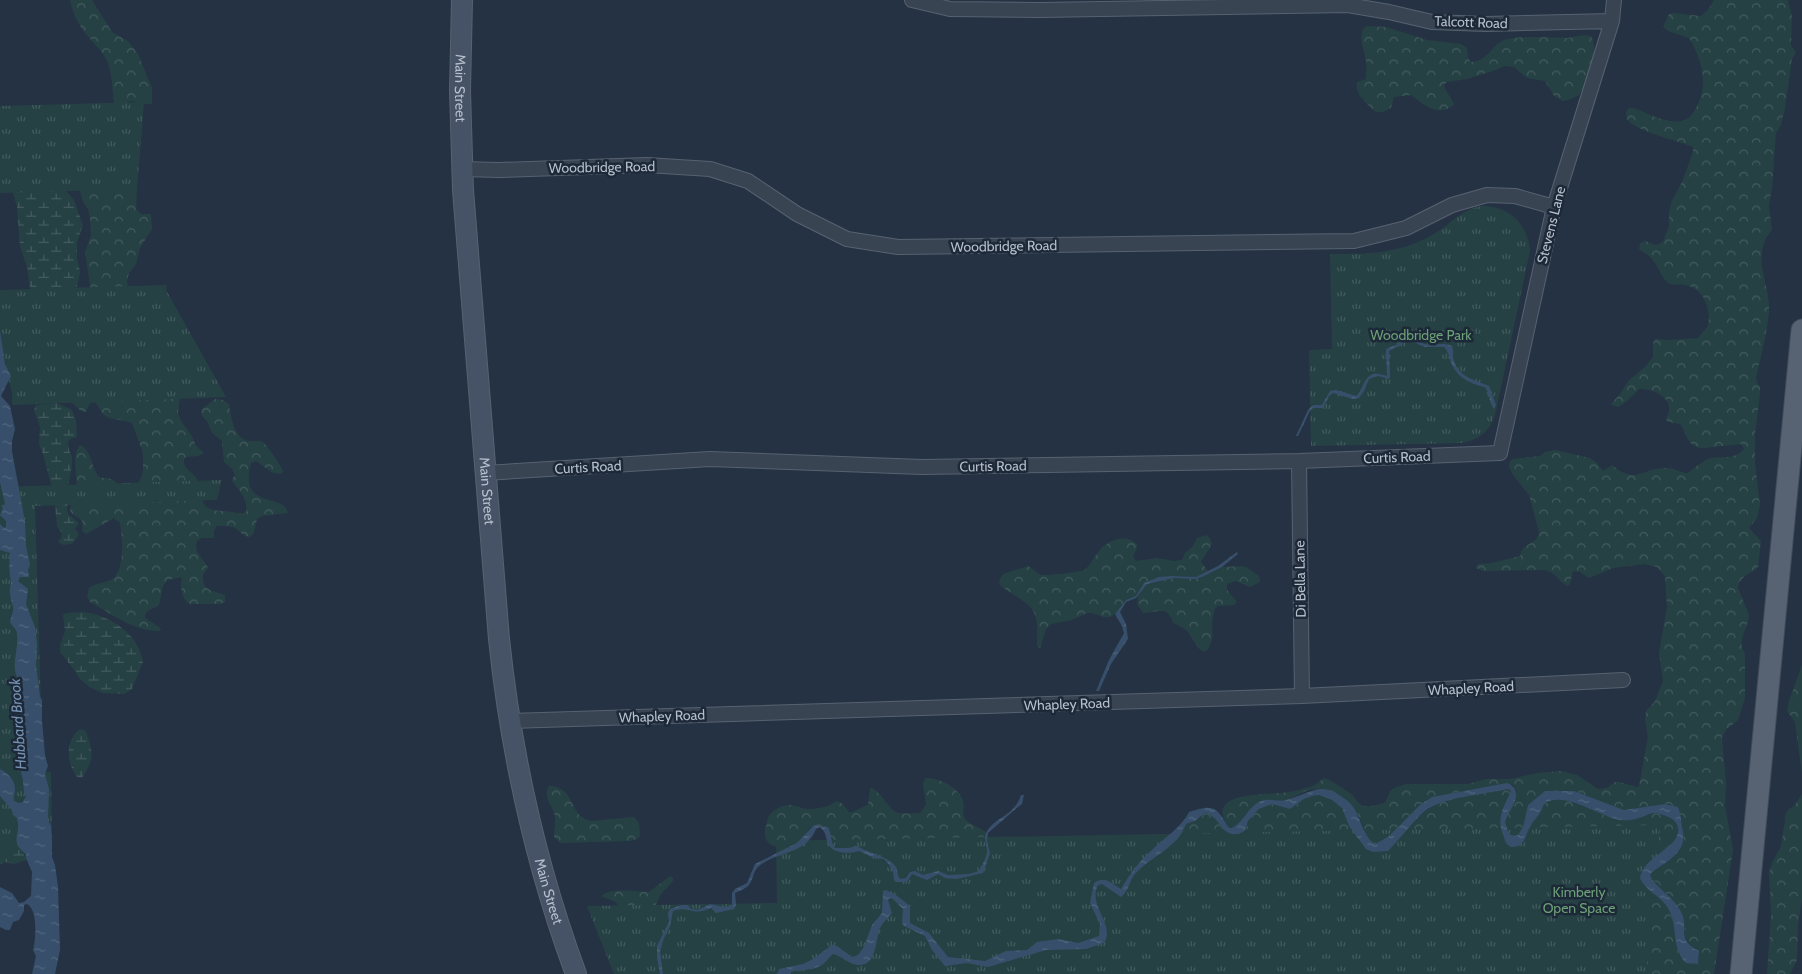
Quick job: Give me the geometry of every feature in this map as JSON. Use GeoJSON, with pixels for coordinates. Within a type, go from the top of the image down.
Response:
{"type":"FeatureCollection","features":[{"type":"Feature","properties":{"kind":"main road","name":"Main Street"},"geometry":{"type":"LineString","coordinates":[[462,0],[460,91],[462,169],[499,638],[510,721],[528,816],[556,915],[576,974]]}},
{"type":"Feature","properties":{"kind":"main road"},"geometry":{"type":"LineString","coordinates":[[1741,974],[1802,330]]}},
{"type":"Feature","properties":{"kind":"street","name":"Talcott Road"},"geometry":{"type":"LineString","coordinates":[[912,0],[950,9],[1000,10],[1348,5],[1432,22],[1486,24],[1612,21]]}},
{"type":"Feature","properties":{"kind":"street","name":"Stevens Lane"},"geometry":{"type":"LineString","coordinates":[[1500,453],[1554,207],[1612,21],[1614,0]]}},
{"type":"Feature","properties":{"kind":"street","name":"Woodbridge Road"},"geometry":{"type":"LineString","coordinates":[[462,169],[499,170],[647,165],[710,169],[748,181],[797,214],[847,239],[898,247],[1354,241],[1406,228],[1452,205],[1487,195],[1515,196],[1554,207]]}},
{"type":"Feature","properties":{"kind":"street","name":"Curtis Road"},"geometry":{"type":"LineString","coordinates":[[485,473],[710,459],[922,467],[1299,461],[1500,453]]}},
{"type":"Feature","properties":{"kind":"street","name":"Di Bella Lane"},"geometry":{"type":"LineString","coordinates":[[1299,461],[1302,696]]}},
{"type":"Feature","properties":{"kind":"street","name":"Whapley Road"},"geometry":{"type":"LineString","coordinates":[[510,721],[1302,696],[1623,680]]}},
{"type":"Feature","properties":{"kind":"green space"},"geometry":{"type":"Polygon","coordinates":[[[70,0],[92,0],[112,32],[128,41],[138,54],[152,88],[152,104],[127,102],[134,178],[137,189],[136,209],[141,214],[151,214],[152,229],[140,248],[136,264],[129,273],[127,281],[129,293],[180,396],[178,413],[181,421],[192,436],[196,446],[204,453],[199,456],[186,457],[184,459],[185,466],[198,481],[200,498],[207,507],[239,514],[246,512],[246,503],[240,491],[231,480],[235,475],[232,469],[224,462],[222,441],[212,433],[207,421],[201,415],[202,409],[215,399],[223,400],[229,404],[234,426],[239,435],[248,441],[263,442],[283,471],[281,474],[273,473],[256,461],[251,463],[249,478],[251,488],[256,494],[279,503],[285,507],[288,513],[262,516],[257,519],[254,533],[250,537],[243,535],[235,528],[217,526],[214,531],[214,538],[202,538],[197,541],[196,549],[208,568],[203,574],[204,584],[208,589],[225,595],[225,602],[220,604],[189,604],[184,598],[182,591],[182,577],[167,580],[163,586],[159,605],[148,611],[145,615],[145,618],[161,629],[160,631],[132,625],[90,602],[87,597],[89,588],[111,580],[119,570],[122,553],[120,523],[114,518],[86,534],[82,531],[81,520],[70,511],[77,486],[75,461],[80,445],[87,451],[98,476],[113,480],[123,493],[136,490],[143,472],[143,453],[132,423],[107,417],[95,402],[90,403],[86,412],[81,411],[68,399],[92,299],[85,252],[91,235],[90,218],[80,191],[117,113],[108,63],[81,27],[74,14],[70,0]]]}},
{"type":"Feature","properties":{"kind":"green space"},"geometry":{"type":"Polygon","coordinates":[[[1714,0],[1788,0],[1792,16],[1791,45],[1796,53],[1792,59],[1781,125],[1776,133],[1769,205],[1772,230],[1765,239],[1762,252],[1762,268],[1768,293],[1769,311],[1756,378],[1760,387],[1755,434],[1755,463],[1760,505],[1757,518],[1749,528],[1761,541],[1758,567],[1743,578],[1738,588],[1749,615],[1742,639],[1745,654],[1745,698],[1738,720],[1727,729],[1722,737],[1726,783],[1725,806],[1733,850],[1714,974],[791,974],[791,972],[795,971],[817,968],[833,954],[858,965],[869,961],[874,952],[880,928],[892,913],[888,900],[890,898],[893,898],[903,909],[902,923],[904,926],[925,936],[941,963],[945,966],[967,963],[988,967],[1046,950],[1086,949],[1104,943],[1107,929],[1096,900],[1098,885],[1102,884],[1118,897],[1121,897],[1126,892],[1135,874],[1141,868],[1171,846],[1186,824],[1196,821],[1205,813],[1211,815],[1231,834],[1237,834],[1245,831],[1248,821],[1259,809],[1272,804],[1290,809],[1304,799],[1319,795],[1332,800],[1342,808],[1349,826],[1366,849],[1373,852],[1388,851],[1417,819],[1434,806],[1454,799],[1508,789],[1511,791],[1502,812],[1500,823],[1505,842],[1511,847],[1516,847],[1524,841],[1531,825],[1544,805],[1555,800],[1564,800],[1584,806],[1620,820],[1635,819],[1654,813],[1672,819],[1678,828],[1674,841],[1648,863],[1640,878],[1646,887],[1663,901],[1669,910],[1672,917],[1676,944],[1681,957],[1686,963],[1698,964],[1699,951],[1687,941],[1683,916],[1680,910],[1671,898],[1652,880],[1650,875],[1671,859],[1683,843],[1678,807],[1665,804],[1624,810],[1574,791],[1545,791],[1528,805],[1523,827],[1518,835],[1514,836],[1509,834],[1505,822],[1517,791],[1513,785],[1504,784],[1432,797],[1420,805],[1388,837],[1375,844],[1367,835],[1351,804],[1334,792],[1327,790],[1314,789],[1286,800],[1260,802],[1253,807],[1241,822],[1233,827],[1228,827],[1223,816],[1223,808],[1229,801],[1235,799],[1251,795],[1298,790],[1315,785],[1324,778],[1349,792],[1363,806],[1385,803],[1390,791],[1406,784],[1468,784],[1486,779],[1510,779],[1538,773],[1561,771],[1577,775],[1598,789],[1607,788],[1615,782],[1639,786],[1648,737],[1645,720],[1646,711],[1655,701],[1663,681],[1659,653],[1667,607],[1665,576],[1657,567],[1644,564],[1613,568],[1589,578],[1580,572],[1573,571],[1568,586],[1561,582],[1553,573],[1544,570],[1483,571],[1476,568],[1478,564],[1492,563],[1520,556],[1523,549],[1538,536],[1539,532],[1529,495],[1509,467],[1510,461],[1513,459],[1540,456],[1545,452],[1555,450],[1590,458],[1603,471],[1612,465],[1626,474],[1632,475],[1665,468],[1688,473],[1711,458],[1733,456],[1744,449],[1741,444],[1704,448],[1694,446],[1680,424],[1666,420],[1669,410],[1668,403],[1662,396],[1653,391],[1639,389],[1618,407],[1611,404],[1629,380],[1645,367],[1653,357],[1653,343],[1655,339],[1698,338],[1708,326],[1707,307],[1698,291],[1684,285],[1667,282],[1652,259],[1639,249],[1640,244],[1645,241],[1656,245],[1663,242],[1669,226],[1671,203],[1682,182],[1693,147],[1639,128],[1627,119],[1626,112],[1629,108],[1633,108],[1663,120],[1676,122],[1689,118],[1696,108],[1702,90],[1703,81],[1700,63],[1689,38],[1668,31],[1663,27],[1669,14],[1701,16],[1708,10],[1714,0]]]}},
{"type":"Feature","properties":{"kind":"green space"},"geometry":{"type":"Polygon","coordinates":[[[1366,26],[1386,27],[1427,40],[1461,44],[1467,48],[1468,58],[1471,62],[1482,58],[1500,42],[1510,38],[1567,38],[1588,35],[1591,36],[1593,42],[1594,58],[1582,90],[1576,96],[1563,101],[1554,96],[1545,81],[1527,78],[1514,67],[1504,66],[1467,79],[1447,82],[1444,85],[1454,105],[1448,109],[1436,110],[1411,95],[1394,97],[1391,108],[1383,112],[1376,112],[1362,99],[1357,90],[1357,82],[1366,79],[1366,64],[1361,38],[1366,26]]]}},
{"type":"Feature","properties":{"kind":"green space"},"geometry":{"type":"Polygon","coordinates":[[[144,102],[137,189],[0,193],[0,106],[144,102]]]}},
{"type":"Feature","properties":{"kind":"green space"},"geometry":{"type":"Polygon","coordinates":[[[11,185],[65,190],[74,200],[83,225],[77,242],[77,258],[80,272],[77,287],[31,296],[27,267],[20,247],[17,207],[11,185]]]}},
{"type":"Feature","properties":{"kind":"green space","name":"Woodbridge Park"},"geometry":{"type":"Polygon","coordinates":[[[1482,206],[1501,209],[1515,218],[1525,233],[1530,251],[1495,415],[1490,426],[1479,437],[1462,443],[1311,446],[1309,350],[1332,349],[1330,254],[1382,252],[1408,246],[1439,231],[1461,214],[1482,206]]]}},
{"type":"Feature","properties":{"kind":"green space"},"geometry":{"type":"Polygon","coordinates":[[[167,285],[166,290],[226,397],[12,405],[12,393],[0,340],[0,290],[167,285]]]}},
{"type":"Feature","properties":{"kind":"green space"},"geometry":{"type":"Polygon","coordinates":[[[57,403],[72,410],[76,421],[77,437],[70,439],[68,442],[72,465],[66,488],[69,501],[68,514],[79,523],[75,529],[79,535],[72,544],[66,545],[58,541],[62,534],[57,526],[54,496],[39,444],[40,427],[34,410],[36,405],[57,403]]]}},
{"type":"Feature","properties":{"kind":"green space"},"geometry":{"type":"Polygon","coordinates":[[[222,480],[217,500],[35,506],[43,772],[51,772],[52,848],[0,851],[0,487],[222,480]]]}},
{"type":"Feature","properties":{"kind":"green space"},"geometry":{"type":"Polygon","coordinates":[[[1206,535],[1210,538],[1212,544],[1201,562],[1208,571],[1196,577],[1159,577],[1144,583],[1136,596],[1126,600],[1115,614],[1110,617],[1087,613],[1072,620],[1051,624],[1046,629],[1040,648],[1037,645],[1037,622],[1032,609],[999,584],[1003,574],[1028,566],[1041,575],[1084,570],[1104,546],[1120,539],[1132,540],[1137,544],[1133,556],[1136,561],[1157,558],[1174,561],[1182,560],[1197,538],[1206,535]]]}},
{"type":"Feature","properties":{"kind":"green space"},"geometry":{"type":"Polygon","coordinates":[[[1222,567],[1246,567],[1259,576],[1260,582],[1250,587],[1236,581],[1227,584],[1227,590],[1237,602],[1234,605],[1218,606],[1215,608],[1212,622],[1212,639],[1206,651],[1202,651],[1199,648],[1182,627],[1173,623],[1168,613],[1161,611],[1143,613],[1137,604],[1138,596],[1147,584],[1174,578],[1193,579],[1202,577],[1222,567]]]}},
{"type":"Feature","properties":{"kind":"green space"},"geometry":{"type":"Polygon","coordinates":[[[83,612],[103,617],[113,622],[122,628],[136,643],[143,662],[132,689],[124,694],[103,693],[89,687],[79,678],[60,652],[60,645],[65,631],[63,615],[66,613],[83,612]]]}},
{"type":"Feature","properties":{"kind":"green space"},"geometry":{"type":"Polygon","coordinates":[[[1802,665],[1802,774],[1795,722],[1787,711],[1802,665]]]}},
{"type":"Feature","properties":{"kind":"green space"},"geometry":{"type":"Polygon","coordinates":[[[80,729],[86,731],[92,755],[82,778],[77,777],[69,759],[72,739],[80,729]]]}},
{"type":"Feature","properties":{"kind":"green space"},"geometry":{"type":"Polygon","coordinates":[[[925,778],[942,781],[957,791],[963,801],[963,813],[966,820],[986,832],[985,839],[835,848],[824,826],[811,827],[800,840],[789,846],[780,847],[772,845],[765,838],[768,818],[772,812],[779,808],[790,805],[806,809],[816,809],[837,801],[843,804],[849,812],[852,812],[868,805],[870,788],[876,790],[896,812],[920,813],[926,805],[923,784],[925,778]]]}},
{"type":"Feature","properties":{"kind":"green space"},"geometry":{"type":"Polygon","coordinates":[[[549,786],[553,786],[568,795],[578,813],[585,819],[591,821],[634,817],[639,823],[640,836],[630,841],[560,843],[554,837],[555,816],[547,794],[549,786]]]}},
{"type":"Feature","properties":{"kind":"green space"},"geometry":{"type":"Polygon","coordinates":[[[1802,794],[1802,898],[1798,926],[1797,960],[1790,974],[1767,974],[1771,915],[1769,872],[1781,846],[1786,813],[1794,806],[1802,794]]]}},
{"type":"Feature","properties":{"kind":"green space"},"geometry":{"type":"Polygon","coordinates":[[[0,821],[25,853],[27,860],[14,864],[4,862],[0,865],[0,821]]]}},
{"type":"Feature","properties":{"kind":"green space","name":"Kimberly Open Space"},"geometry":{"type":"Polygon","coordinates":[[[1660,825],[1646,974],[614,974],[587,906],[777,903],[776,841],[1660,825]]]}},
{"type":"Feature","properties":{"kind":"green space"},"geometry":{"type":"Polygon","coordinates":[[[670,876],[673,878],[673,881],[661,894],[652,913],[621,912],[616,902],[601,896],[618,891],[649,892],[670,876]]]}},
{"type":"Feature","properties":{"kind":"water"},"geometry":{"type":"Polygon","coordinates":[[[0,331],[5,364],[11,376],[1,396],[10,406],[15,429],[12,451],[25,522],[26,546],[30,565],[28,570],[29,577],[20,577],[18,581],[28,589],[26,604],[35,627],[37,645],[36,665],[42,700],[45,755],[48,766],[45,774],[49,789],[48,820],[51,826],[52,857],[58,887],[60,950],[55,974],[32,974],[36,956],[33,950],[35,918],[31,907],[27,904],[24,905],[24,911],[19,920],[13,922],[10,930],[0,927],[0,887],[12,893],[19,903],[24,902],[31,896],[32,872],[26,854],[18,845],[17,818],[0,796],[0,769],[8,774],[14,782],[14,801],[23,802],[26,796],[18,757],[22,726],[15,718],[17,702],[11,702],[12,687],[17,677],[15,667],[17,632],[10,621],[13,609],[10,592],[10,553],[0,550],[0,524],[4,528],[6,527],[6,521],[0,515],[5,503],[0,483],[0,331]]]}},
{"type":"Feature","properties":{"kind":"water"},"geometry":{"type":"Polygon","coordinates":[[[1407,336],[1425,344],[1452,346],[1456,367],[1469,378],[1489,386],[1496,405],[1494,409],[1485,387],[1471,383],[1458,374],[1444,347],[1425,347],[1407,339],[1401,345],[1389,351],[1389,379],[1378,376],[1369,379],[1359,398],[1353,399],[1333,393],[1329,396],[1323,408],[1313,408],[1310,411],[1298,436],[1296,436],[1308,410],[1313,405],[1322,405],[1330,391],[1336,390],[1356,396],[1370,375],[1379,374],[1387,376],[1386,349],[1398,344],[1407,336]]]}},
{"type":"Feature","properties":{"kind":"water"},"geometry":{"type":"Polygon","coordinates":[[[1237,552],[1238,554],[1222,567],[1202,577],[1193,579],[1174,578],[1147,584],[1136,598],[1126,602],[1120,612],[1126,624],[1128,639],[1111,664],[1099,691],[1096,691],[1109,660],[1124,633],[1115,614],[1126,600],[1136,596],[1144,583],[1159,577],[1196,577],[1218,566],[1237,552]]]}},
{"type":"Feature","properties":{"kind":"water"},"geometry":{"type":"Polygon","coordinates":[[[1507,783],[1513,786],[1516,791],[1515,801],[1505,822],[1509,834],[1514,836],[1518,835],[1523,827],[1528,805],[1545,791],[1574,791],[1624,810],[1665,804],[1678,807],[1683,842],[1680,849],[1671,859],[1650,875],[1652,880],[1671,898],[1680,910],[1683,916],[1687,942],[1699,951],[1698,964],[1686,963],[1681,957],[1676,944],[1672,917],[1669,910],[1663,901],[1646,887],[1640,878],[1648,863],[1674,841],[1678,828],[1672,819],[1654,813],[1635,819],[1620,820],[1584,806],[1564,800],[1555,800],[1544,805],[1531,825],[1524,841],[1516,847],[1511,847],[1505,842],[1500,823],[1502,812],[1511,791],[1508,789],[1454,799],[1433,806],[1420,815],[1388,851],[1373,852],[1366,849],[1349,826],[1342,808],[1332,800],[1319,795],[1304,799],[1290,809],[1272,804],[1259,809],[1248,821],[1245,831],[1237,834],[1227,832],[1211,815],[1205,813],[1195,821],[1186,824],[1171,846],[1135,874],[1126,892],[1121,897],[1102,884],[1098,885],[1096,900],[1107,929],[1107,936],[1104,943],[1086,949],[1046,950],[988,967],[967,963],[945,966],[932,950],[925,936],[904,926],[902,923],[903,909],[890,898],[888,900],[892,913],[880,928],[874,952],[869,961],[858,965],[833,954],[817,968],[795,971],[791,972],[791,974],[777,974],[779,969],[803,964],[813,959],[832,945],[837,946],[852,957],[858,955],[864,947],[872,925],[882,913],[883,891],[886,890],[910,906],[910,923],[929,933],[948,957],[985,961],[1006,951],[1027,950],[1037,942],[1058,939],[1078,943],[1099,936],[1100,924],[1090,903],[1094,883],[1105,880],[1121,889],[1139,863],[1177,828],[1189,812],[1203,808],[1213,809],[1220,814],[1228,827],[1231,828],[1239,823],[1251,808],[1262,801],[1285,800],[1317,789],[1324,789],[1339,795],[1349,802],[1356,812],[1367,836],[1375,844],[1388,837],[1420,805],[1432,797],[1507,783]]]}},
{"type":"Feature","properties":{"kind":"water"},"geometry":{"type":"Polygon","coordinates":[[[1021,795],[1024,795],[1022,804],[988,833],[987,841],[990,853],[983,873],[957,879],[945,878],[938,874],[927,880],[912,874],[907,882],[896,882],[891,868],[884,859],[872,857],[859,851],[847,853],[831,848],[825,833],[820,827],[816,829],[805,844],[758,867],[749,885],[735,893],[736,905],[734,909],[716,913],[711,908],[699,911],[683,909],[673,911],[670,926],[660,951],[663,974],[660,974],[657,946],[669,922],[668,913],[670,909],[682,905],[688,905],[691,909],[698,910],[710,904],[724,907],[731,906],[732,893],[735,889],[747,883],[755,864],[797,843],[814,825],[828,827],[835,848],[857,846],[889,860],[896,867],[900,879],[906,878],[910,872],[915,871],[923,875],[938,871],[948,875],[969,874],[979,871],[985,860],[987,850],[986,833],[994,823],[1014,808],[1021,795]]]}},
{"type":"Feature","properties":{"kind":"water label","name":"Hubbard Brook"},"geometry":{"type":"Point","coordinates":[18,724]}}]}
